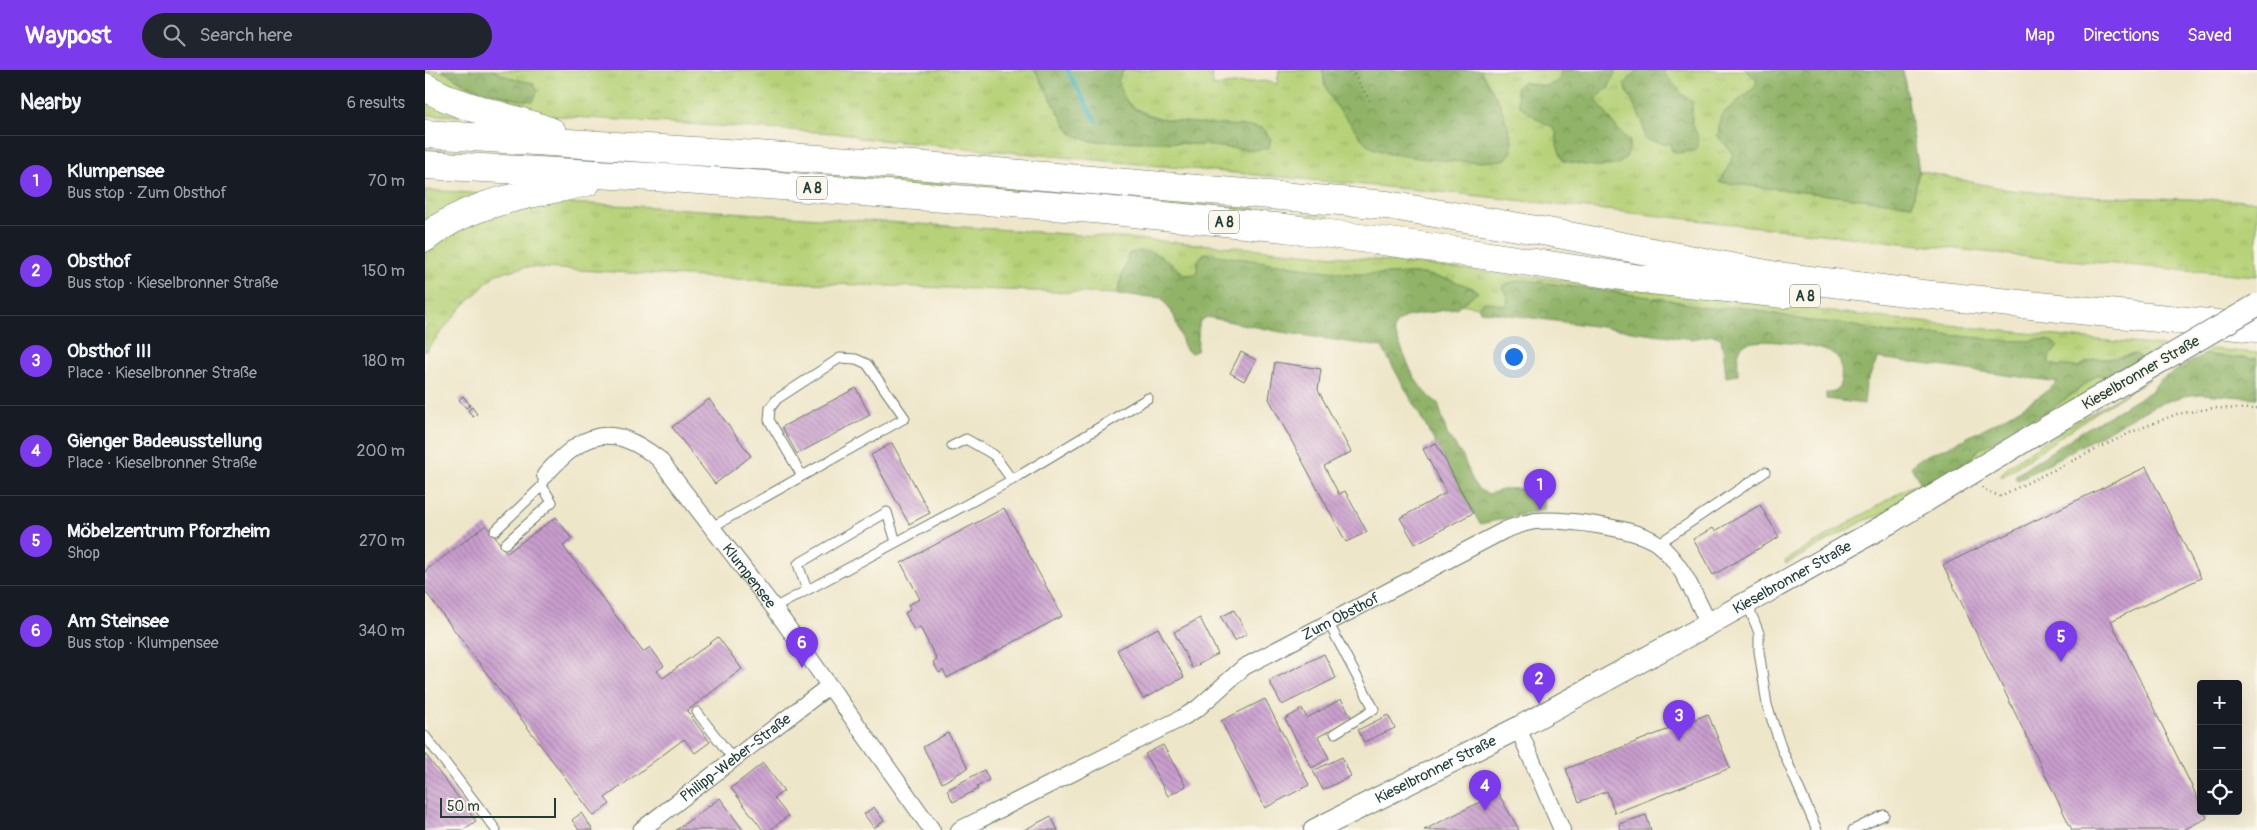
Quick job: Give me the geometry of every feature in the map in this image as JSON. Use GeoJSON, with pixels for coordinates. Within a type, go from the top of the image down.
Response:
{"type":"FeatureCollection","features":[{"type":"Feature","properties":{"kind":"highway"},"geometry":{"type":"LineString","coordinates":[[425,87],[464,105],[491,114],[523,121],[581,143]]}},
{"type":"Feature","properties":{"kind":"highway","name":"A 8"},"geometry":{"type":"LineString","coordinates":[[425,134],[914,165],[1387,205],[1548,232],[1777,276],[1922,294],[2257,328]]}},
{"type":"Feature","properties":{"kind":"highway","name":"A 8"},"geometry":{"type":"LineString","coordinates":[[425,166],[615,175],[1027,204],[1285,228],[1450,250],[1641,279],[1821,298],[2061,327],[2257,344]]}},
{"type":"Feature","properties":{"kind":"highway"},"geometry":{"type":"LineString","coordinates":[[425,238],[449,221],[488,204],[615,175]]}},
{"type":"Feature","properties":{"kind":"street","name":"Kieselbronner Straße"},"geometry":{"type":"LineString","coordinates":[[1315,830],[1518,728],[1709,624],[1889,523],[2257,305]]}},
{"type":"Feature","properties":{"kind":"street","name":"Klumpensee"},"geometry":{"type":"LineString","coordinates":[[544,480],[564,454],[583,441],[602,435],[620,437],[639,443],[659,459],[774,608],[931,830]]}},
{"type":"Feature","properties":{"kind":"street","name":"Zum Obsthof"},"geometry":{"type":"LineString","coordinates":[[959,830],[1182,718],[1198,708],[1244,667],[1521,524],[1535,521],[1572,522],[1633,532],[1645,536],[1671,557],[1684,575],[1709,624]]}},
{"type":"Feature","properties":{"kind":"street","name":"Philipp-Weber-Straße"},"geometry":{"type":"LineString","coordinates":[[641,830],[829,686]]}},
{"type":"Feature","properties":{"kind":"street"},"geometry":{"type":"LineString","coordinates":[[1518,728],[1562,830]]}},
{"type":"Feature","properties":{"kind":"lane"},"geometry":{"type":"LineString","coordinates":[[712,527],[905,418],[867,364],[856,359],[841,358],[777,399],[770,408],[769,420],[802,476]]}},
{"type":"Feature","properties":{"kind":"lane"},"geometry":{"type":"LineString","coordinates":[[774,608],[1012,480],[1148,398]]}},
{"type":"Feature","properties":{"kind":"lane"},"geometry":{"type":"LineString","coordinates":[[952,446],[966,439],[994,455],[1012,480]]}},
{"type":"Feature","properties":{"kind":"lane"},"geometry":{"type":"LineString","coordinates":[[1657,544],[1765,472]]}},
{"type":"Feature","properties":{"kind":"lane"},"geometry":{"type":"LineString","coordinates":[[495,531],[544,480],[553,502],[505,544]]}},
{"type":"Feature","properties":{"kind":"lane"},"geometry":{"type":"LineString","coordinates":[[807,590],[798,564],[887,512],[896,542]]}},
{"type":"Feature","properties":{"kind":"lane"},"geometry":{"type":"LineString","coordinates":[[1747,602],[1759,633],[1759,651],[1767,705],[1781,747],[1817,830]]}},
{"type":"Feature","properties":{"kind":"lane"},"geometry":{"type":"LineString","coordinates":[[1328,622],[1374,709],[1335,733]]}},
{"type":"Feature","properties":{"kind":"lane"},"geometry":{"type":"LineString","coordinates":[[697,712],[733,759]]}},
{"type":"Feature","properties":{"kind":"lane"},"geometry":{"type":"LineString","coordinates":[[425,736],[496,830]]}},
{"type":"Feature","properties":{"kind":"lane"},"geometry":{"type":"LineString","coordinates":[[1853,830],[1884,815]]}},
{"type":"Feature","properties":{"kind":"path"},"geometry":{"type":"LineString","coordinates":[[1351,70],[1370,101]]}},
{"type":"Feature","properties":{"kind":"path"},"geometry":{"type":"LineString","coordinates":[[1974,471],[1979,484],[1984,489],[2000,496],[2134,431],[2177,414],[2214,408],[2257,409]]}},
{"type":"Feature","properties":{"kind":"green space"},"geometry":{"type":"Polygon","coordinates":[[[425,70],[446,73],[471,86],[494,89],[533,83],[513,79],[491,70],[1035,70],[1065,124],[1073,134],[1089,141],[1167,142],[1253,150],[1263,128],[1189,123],[1151,115],[1135,108],[1124,98],[1118,80],[1124,70],[1212,70],[1213,86],[1265,81],[1277,84],[1279,70],[1323,70],[1324,83],[1361,138],[1371,147],[1388,154],[1483,162],[1512,140],[1500,104],[1480,70],[1745,70],[1758,78],[1755,87],[1742,99],[1718,136],[1733,154],[1728,169],[1719,182],[1912,205],[1919,171],[2010,190],[2081,196],[2257,201],[2257,276],[2020,256],[1461,194],[859,138],[850,134],[540,115],[425,79],[425,70]]]}},
{"type":"Feature","properties":{"kind":"green space"},"geometry":{"type":"Polygon","coordinates":[[[442,70],[491,70],[513,79],[533,83],[538,91],[533,101],[514,99],[469,86],[442,70]]]}},
{"type":"Feature","properties":{"kind":"green space"},"geometry":{"type":"Polygon","coordinates":[[[1035,70],[1124,70],[1118,80],[1119,84],[1126,99],[1135,109],[1146,114],[1178,121],[1263,128],[1271,139],[1269,148],[1253,150],[1167,142],[1089,141],[1073,134],[1065,124],[1035,70]]]}},
{"type":"Feature","properties":{"kind":"green space"},"geometry":{"type":"Polygon","coordinates":[[[1323,70],[1480,70],[1500,104],[1512,139],[1512,151],[1506,159],[1478,162],[1416,158],[1381,151],[1364,141],[1335,105],[1328,93],[1323,70]]]}},
{"type":"Feature","properties":{"kind":"green space"},"geometry":{"type":"Polygon","coordinates":[[[1561,70],[1616,70],[1608,89],[1601,93],[1596,100],[1620,132],[1630,141],[1627,155],[1621,162],[1613,165],[1596,166],[1563,161],[1557,145],[1557,134],[1552,127],[1537,119],[1519,105],[1516,88],[1522,82],[1546,86],[1559,81],[1561,70]]]}},
{"type":"Feature","properties":{"kind":"green space"},"geometry":{"type":"Polygon","coordinates":[[[1638,70],[1664,70],[1664,73],[1681,93],[1692,102],[1692,123],[1699,140],[1696,150],[1678,153],[1672,151],[1670,143],[1665,144],[1646,140],[1643,123],[1624,85],[1638,70]]]}},
{"type":"Feature","properties":{"kind":"green space"},"geometry":{"type":"Polygon","coordinates":[[[1745,70],[1903,70],[1919,171],[1912,205],[1719,182],[1728,169],[1733,154],[1718,136],[1721,115],[1755,87],[1757,79],[1745,70]]]}},
{"type":"Feature","properties":{"kind":"green space"},"geometry":{"type":"Polygon","coordinates":[[[425,95],[461,116],[425,115],[425,95]]]}},
{"type":"Feature","properties":{"kind":"green space"},"geometry":{"type":"Polygon","coordinates":[[[425,150],[686,165],[1051,191],[1330,216],[1329,221],[425,155],[425,150]]]}},
{"type":"Feature","properties":{"kind":"green space"},"geometry":{"type":"Polygon","coordinates":[[[425,190],[488,194],[425,230],[425,190]]]}},
{"type":"Feature","properties":{"kind":"green space"},"geometry":{"type":"Polygon","coordinates":[[[531,203],[683,209],[1085,235],[1251,248],[1417,264],[1915,321],[2164,346],[2142,358],[2135,354],[2086,362],[2079,367],[2059,366],[2048,364],[2050,355],[2055,351],[2047,340],[2009,341],[1939,334],[1887,333],[1840,323],[1809,321],[1737,306],[1723,309],[1705,308],[1670,300],[1525,280],[1508,283],[1506,307],[1489,302],[1482,303],[1479,307],[1460,304],[1462,302],[1451,280],[1422,274],[1349,274],[1255,261],[1198,260],[1197,274],[1185,275],[1173,264],[1129,253],[1117,294],[806,283],[526,267],[496,274],[461,308],[425,352],[425,247],[445,231],[531,203]]]}},
{"type":"Feature","properties":{"kind":"green space"},"geometry":{"type":"Polygon","coordinates":[[[1140,251],[1155,253],[1185,275],[1197,274],[1198,260],[1204,253],[1349,274],[1422,274],[1451,280],[1473,288],[1478,292],[1456,308],[1405,317],[1395,325],[1394,332],[1416,380],[1429,396],[1438,403],[1447,434],[1463,457],[1473,482],[1478,489],[1488,494],[1506,489],[1529,488],[1543,499],[1544,510],[1480,524],[1382,347],[1281,332],[1207,317],[1200,321],[1197,351],[1191,353],[1185,349],[1174,316],[1162,298],[1117,294],[1129,253],[1140,251]]]}},
{"type":"Feature","properties":{"kind":"green space"},"geometry":{"type":"Polygon","coordinates":[[[1525,280],[1670,300],[1705,308],[1723,309],[1737,306],[1809,321],[1840,323],[1887,333],[1939,334],[2009,341],[2047,340],[2053,342],[2058,347],[2050,355],[2048,363],[2059,366],[2079,367],[2095,359],[2115,359],[2135,354],[2142,358],[2106,378],[2098,374],[2060,403],[1978,450],[1952,472],[1937,479],[1920,482],[1911,467],[1920,459],[1949,447],[2008,416],[2058,382],[1878,358],[1866,384],[1864,404],[1826,399],[1826,393],[1838,390],[1841,367],[1835,355],[1817,348],[1789,343],[1749,343],[1740,349],[1738,375],[1726,377],[1721,338],[1713,335],[1692,339],[1480,311],[1479,307],[1482,303],[1489,302],[1506,306],[1508,302],[1503,286],[1508,283],[1525,280]]]}},
{"type":"Feature","properties":{"kind":"green space"},"geometry":{"type":"Polygon","coordinates":[[[2212,349],[2257,353],[2257,359],[2203,355],[2212,349]]]}},
{"type":"Feature","properties":{"kind":"green space"},"geometry":{"type":"Polygon","coordinates":[[[2203,355],[2257,359],[2257,398],[2201,394],[2184,396],[2154,406],[2018,480],[2015,478],[2016,475],[2079,433],[2150,392],[2160,380],[2203,355]]]}},
{"type":"Feature","properties":{"kind":"green space"},"geometry":{"type":"Polygon","coordinates":[[[2098,374],[2106,378],[2104,379],[2106,384],[1884,514],[1865,520],[1786,564],[1785,561],[1907,488],[1950,474],[1969,460],[1978,450],[2076,392],[2098,374]]]}},
{"type":"Feature","properties":{"kind":"green space"},"geometry":{"type":"Polygon","coordinates":[[[2150,379],[2088,418],[2003,476],[1999,476],[2011,464],[2065,428],[2150,379]]]}},
{"type":"Feature","properties":{"kind":"building"},"geometry":{"type":"Polygon","coordinates":[[[1241,352],[1256,360],[1244,381],[1230,373],[1241,352]]]}},
{"type":"Feature","properties":{"kind":"building"},"geometry":{"type":"Polygon","coordinates":[[[1275,362],[1321,369],[1318,390],[1351,452],[1324,466],[1339,494],[1345,491],[1367,532],[1346,542],[1269,399],[1275,362]]]}},
{"type":"Feature","properties":{"kind":"building"},"geometry":{"type":"Polygon","coordinates":[[[856,388],[870,415],[797,454],[782,427],[856,388]]]}},
{"type":"Feature","properties":{"kind":"building"},"geometry":{"type":"Polygon","coordinates":[[[463,396],[470,405],[466,408],[459,400],[463,396]]]}},
{"type":"Feature","properties":{"kind":"building"},"geometry":{"type":"Polygon","coordinates":[[[709,399],[751,456],[715,484],[672,427],[709,399]]]}},
{"type":"Feature","properties":{"kind":"building"},"geometry":{"type":"Polygon","coordinates":[[[472,407],[477,414],[473,417],[468,410],[472,407]]]}},
{"type":"Feature","properties":{"kind":"building"},"geometry":{"type":"Polygon","coordinates":[[[892,443],[930,513],[909,524],[871,455],[892,443]]]}},
{"type":"Feature","properties":{"kind":"building"},"geometry":{"type":"Polygon","coordinates":[[[1436,443],[1473,513],[1415,544],[1400,518],[1446,493],[1423,449],[1436,443]]]}},
{"type":"Feature","properties":{"kind":"building"},"geometry":{"type":"Polygon","coordinates":[[[2146,467],[2201,578],[2111,621],[2197,797],[2197,815],[2206,815],[2207,818],[2183,830],[2072,830],[1943,565],[2146,467]]]}},
{"type":"Feature","properties":{"kind":"building"},"geometry":{"type":"Polygon","coordinates":[[[1760,505],[1779,537],[1713,575],[1693,539],[1713,528],[1715,531],[1760,505]]]}},
{"type":"Feature","properties":{"kind":"building"},"geometry":{"type":"Polygon","coordinates":[[[1004,508],[1062,616],[947,678],[943,670],[939,673],[933,662],[937,660],[920,627],[914,630],[905,613],[910,610],[908,605],[920,599],[901,563],[1004,508]]]}},
{"type":"Feature","properties":{"kind":"building"},"geometry":{"type":"Polygon","coordinates":[[[556,517],[572,539],[563,546],[643,652],[650,647],[664,666],[657,671],[663,678],[718,637],[742,669],[687,711],[710,742],[695,753],[684,739],[605,798],[610,804],[594,816],[425,591],[425,571],[486,525],[507,553],[556,517]]]}},
{"type":"Feature","properties":{"kind":"building"},"geometry":{"type":"Polygon","coordinates":[[[1234,610],[1247,634],[1234,641],[1221,617],[1234,610]]]}},
{"type":"Feature","properties":{"kind":"building"},"geometry":{"type":"Polygon","coordinates":[[[1200,618],[1218,654],[1192,668],[1174,632],[1200,618]]]}},
{"type":"Feature","properties":{"kind":"building"},"geometry":{"type":"Polygon","coordinates":[[[1158,628],[1184,677],[1143,699],[1117,650],[1158,628]]]}},
{"type":"Feature","properties":{"kind":"building"},"geometry":{"type":"Polygon","coordinates":[[[1324,654],[1336,678],[1282,705],[1269,681],[1324,654]]]}},
{"type":"Feature","properties":{"kind":"building"},"geometry":{"type":"Polygon","coordinates":[[[1265,699],[1309,785],[1265,808],[1221,721],[1265,699]]]}},
{"type":"Feature","properties":{"kind":"building"},"geometry":{"type":"Polygon","coordinates":[[[1341,699],[1352,718],[1318,737],[1329,758],[1312,768],[1285,719],[1302,709],[1307,718],[1341,699]]]}},
{"type":"Feature","properties":{"kind":"building"},"geometry":{"type":"Polygon","coordinates":[[[1708,714],[1730,768],[1615,813],[1607,791],[1579,802],[1566,769],[1708,714]]]}},
{"type":"Feature","properties":{"kind":"building"},"geometry":{"type":"Polygon","coordinates":[[[1388,715],[1395,728],[1364,742],[1358,730],[1388,715]]]}},
{"type":"Feature","properties":{"kind":"building"},"geometry":{"type":"Polygon","coordinates":[[[948,733],[968,768],[942,783],[923,747],[948,733]]]}},
{"type":"Feature","properties":{"kind":"building"},"geometry":{"type":"Polygon","coordinates":[[[1163,745],[1186,786],[1168,796],[1145,754],[1163,745]]]}},
{"type":"Feature","properties":{"kind":"building"},"geometry":{"type":"Polygon","coordinates":[[[425,754],[476,821],[463,830],[425,830],[425,754]]]}},
{"type":"Feature","properties":{"kind":"building"},"geometry":{"type":"Polygon","coordinates":[[[1342,757],[1351,776],[1323,790],[1313,771],[1342,757]]]}},
{"type":"Feature","properties":{"kind":"building"},"geometry":{"type":"Polygon","coordinates":[[[763,763],[784,791],[774,798],[788,816],[770,830],[763,830],[731,788],[763,763]]]}},
{"type":"Feature","properties":{"kind":"building"},"geometry":{"type":"Polygon","coordinates":[[[984,770],[989,780],[977,787],[978,789],[953,802],[947,790],[984,770]]]}},
{"type":"Feature","properties":{"kind":"building"},"geometry":{"type":"Polygon","coordinates":[[[1498,793],[1519,830],[1424,830],[1498,793]]]}},
{"type":"Feature","properties":{"kind":"building"},"geometry":{"type":"Polygon","coordinates":[[[720,798],[743,830],[676,830],[720,798]]]}},
{"type":"Feature","properties":{"kind":"building"},"geometry":{"type":"Polygon","coordinates":[[[874,807],[884,821],[874,828],[864,814],[874,807]]]}},
{"type":"Feature","properties":{"kind":"building"},"geometry":{"type":"Polygon","coordinates":[[[581,813],[593,830],[579,830],[572,820],[581,813]]]}},
{"type":"Feature","properties":{"kind":"building"},"geometry":{"type":"Polygon","coordinates":[[[1646,815],[1651,830],[1621,830],[1619,824],[1646,815]]]}},
{"type":"Feature","properties":{"kind":"building"},"geometry":{"type":"Polygon","coordinates":[[[1051,816],[1058,830],[1024,830],[1051,816]]]}},
{"type":"Feature","properties":{"kind":"waterway"},"geometry":{"type":"LineString","coordinates":[[1067,70],[1096,121]]}},
{"type":"Feature","properties":{"kind":"place","name":"Klumpensee"},"geometry":{"type":"Point","coordinates":[1540,510]}},
{"type":"Feature","properties":{"kind":"place","name":"Möbelzentrum Pforzheim"},"geometry":{"type":"Point","coordinates":[2061,662]}},
{"type":"Feature","properties":{"kind":"place","name":"Am Steinsee"},"geometry":{"type":"Point","coordinates":[802,668]}},
{"type":"Feature","properties":{"kind":"place","name":"Obsthof"},"geometry":{"type":"Point","coordinates":[1539,704]}},
{"type":"Feature","properties":{"kind":"place","name":"Obsthof III"},"geometry":{"type":"Point","coordinates":[1679,741]}},
{"type":"Feature","properties":{"kind":"place","name":"Gienger Badeausstellung"},"geometry":{"type":"Point","coordinates":[1485,811]}}]}
